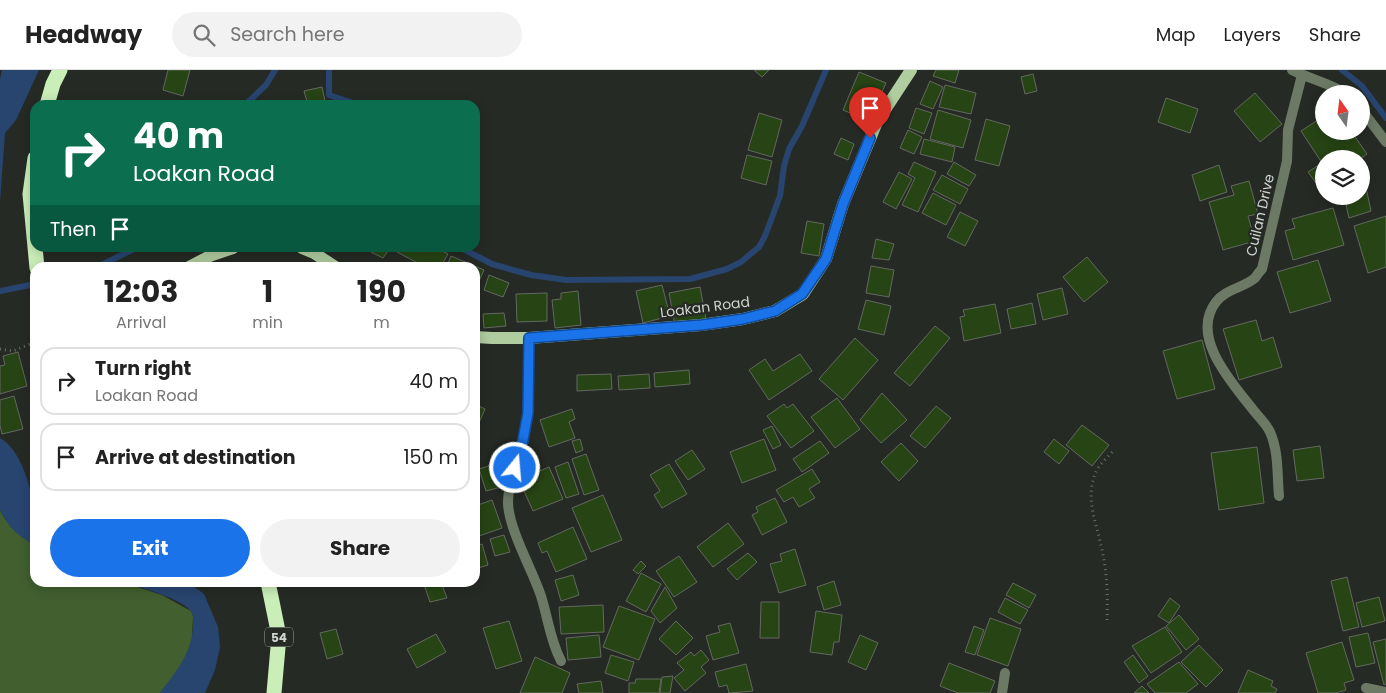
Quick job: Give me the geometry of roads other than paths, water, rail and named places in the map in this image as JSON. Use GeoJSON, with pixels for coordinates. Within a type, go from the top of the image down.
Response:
{"type":"FeatureCollection","features":[{"type":"Feature","properties":{"kind":"highway"},"geometry":{"type":"LineString","coordinates":[[48,100],[60,70]]}},
{"type":"Feature","properties":{"kind":"highway","name":"54"},"geometry":{"type":"LineString","coordinates":[[269,587],[279,636],[274,693]]}},
{"type":"Feature","properties":{"kind":"main road","name":"Loakan Road"},"geometry":{"type":"LineString","coordinates":[[480,337],[529,338],[702,325],[743,319],[775,311],[802,294],[826,259],[843,204],[877,122],[911,70]]}},
{"type":"Feature","properties":{"kind":"main road"},"geometry":{"type":"LineString","coordinates":[[199,262],[221,252]]}},
{"type":"Feature","properties":{"kind":"main road"},"geometry":{"type":"LineString","coordinates":[[312,252],[328,262]]}},
{"type":"Feature","properties":{"kind":"street"},"geometry":{"type":"LineString","coordinates":[[1297,72],[1332,85]]}},
{"type":"Feature","properties":{"kind":"street","name":"Cuilan Drive"},"geometry":{"type":"LineString","coordinates":[[1279,496],[1275,449],[1270,431],[1222,368],[1208,339],[1207,321],[1216,302],[1227,292],[1254,278],[1262,269],[1287,162],[1288,130],[1297,72]]}},
{"type":"Feature","properties":{"kind":"street"},"geometry":{"type":"LineString","coordinates":[[1370,120],[1386,142]]}},
{"type":"Feature","properties":{"kind":"street"},"geometry":{"type":"LineString","coordinates":[[529,338],[528,413],[522,445],[509,489],[508,504],[511,522],[540,594],[550,636],[561,661]]}},
{"type":"Feature","properties":{"kind":"street"},"geometry":{"type":"LineString","coordinates":[[1002,693],[1005,673]]}},
{"type":"Feature","properties":{"kind":"street"},"geometry":{"type":"LineString","coordinates":[[1366,688],[1386,692]]}},
{"type":"Feature","properties":{"kind":"water"},"geometry":{"type":"Polygon","coordinates":[[[2,70],[39,70],[16,120],[5,133],[0,202],[0,79],[2,70]]]}},
{"type":"Feature","properties":{"kind":"water"},"geometry":{"type":"Polygon","coordinates":[[[0,438],[7,443],[19,459],[30,488],[30,542],[14,531],[0,510],[0,438]]]}},
{"type":"Feature","properties":{"kind":"water"},"geometry":{"type":"Polygon","coordinates":[[[139,587],[194,587],[204,594],[218,627],[220,647],[215,670],[205,693],[160,693],[187,653],[192,634],[193,615],[184,605],[139,587]]]}},
{"type":"Feature","properties":{"kind":"waterway"},"geometry":{"type":"LineString","coordinates":[[250,100],[266,85],[275,70]]}},
{"type":"Feature","properties":{"kind":"waterway"},"geometry":{"type":"LineString","coordinates":[[329,70],[329,95],[344,100]]}},
{"type":"Feature","properties":{"kind":"waterway"},"geometry":{"type":"LineString","coordinates":[[469,252],[492,264],[531,275],[566,280],[690,279],[727,269],[741,262],[759,247],[765,236],[780,196],[784,166],[789,149],[802,126],[826,70]]}},
{"type":"Feature","properties":{"kind":"waterway"},"geometry":{"type":"LineString","coordinates":[[1342,70],[1362,86],[1386,118]]}},
{"type":"Feature","properties":{"kind":"waterway"},"geometry":{"type":"LineString","coordinates":[[107,262],[128,252]]}},
{"type":"Feature","properties":{"kind":"waterway"},"geometry":{"type":"LineString","coordinates":[[0,291],[30,285]]}}]}
